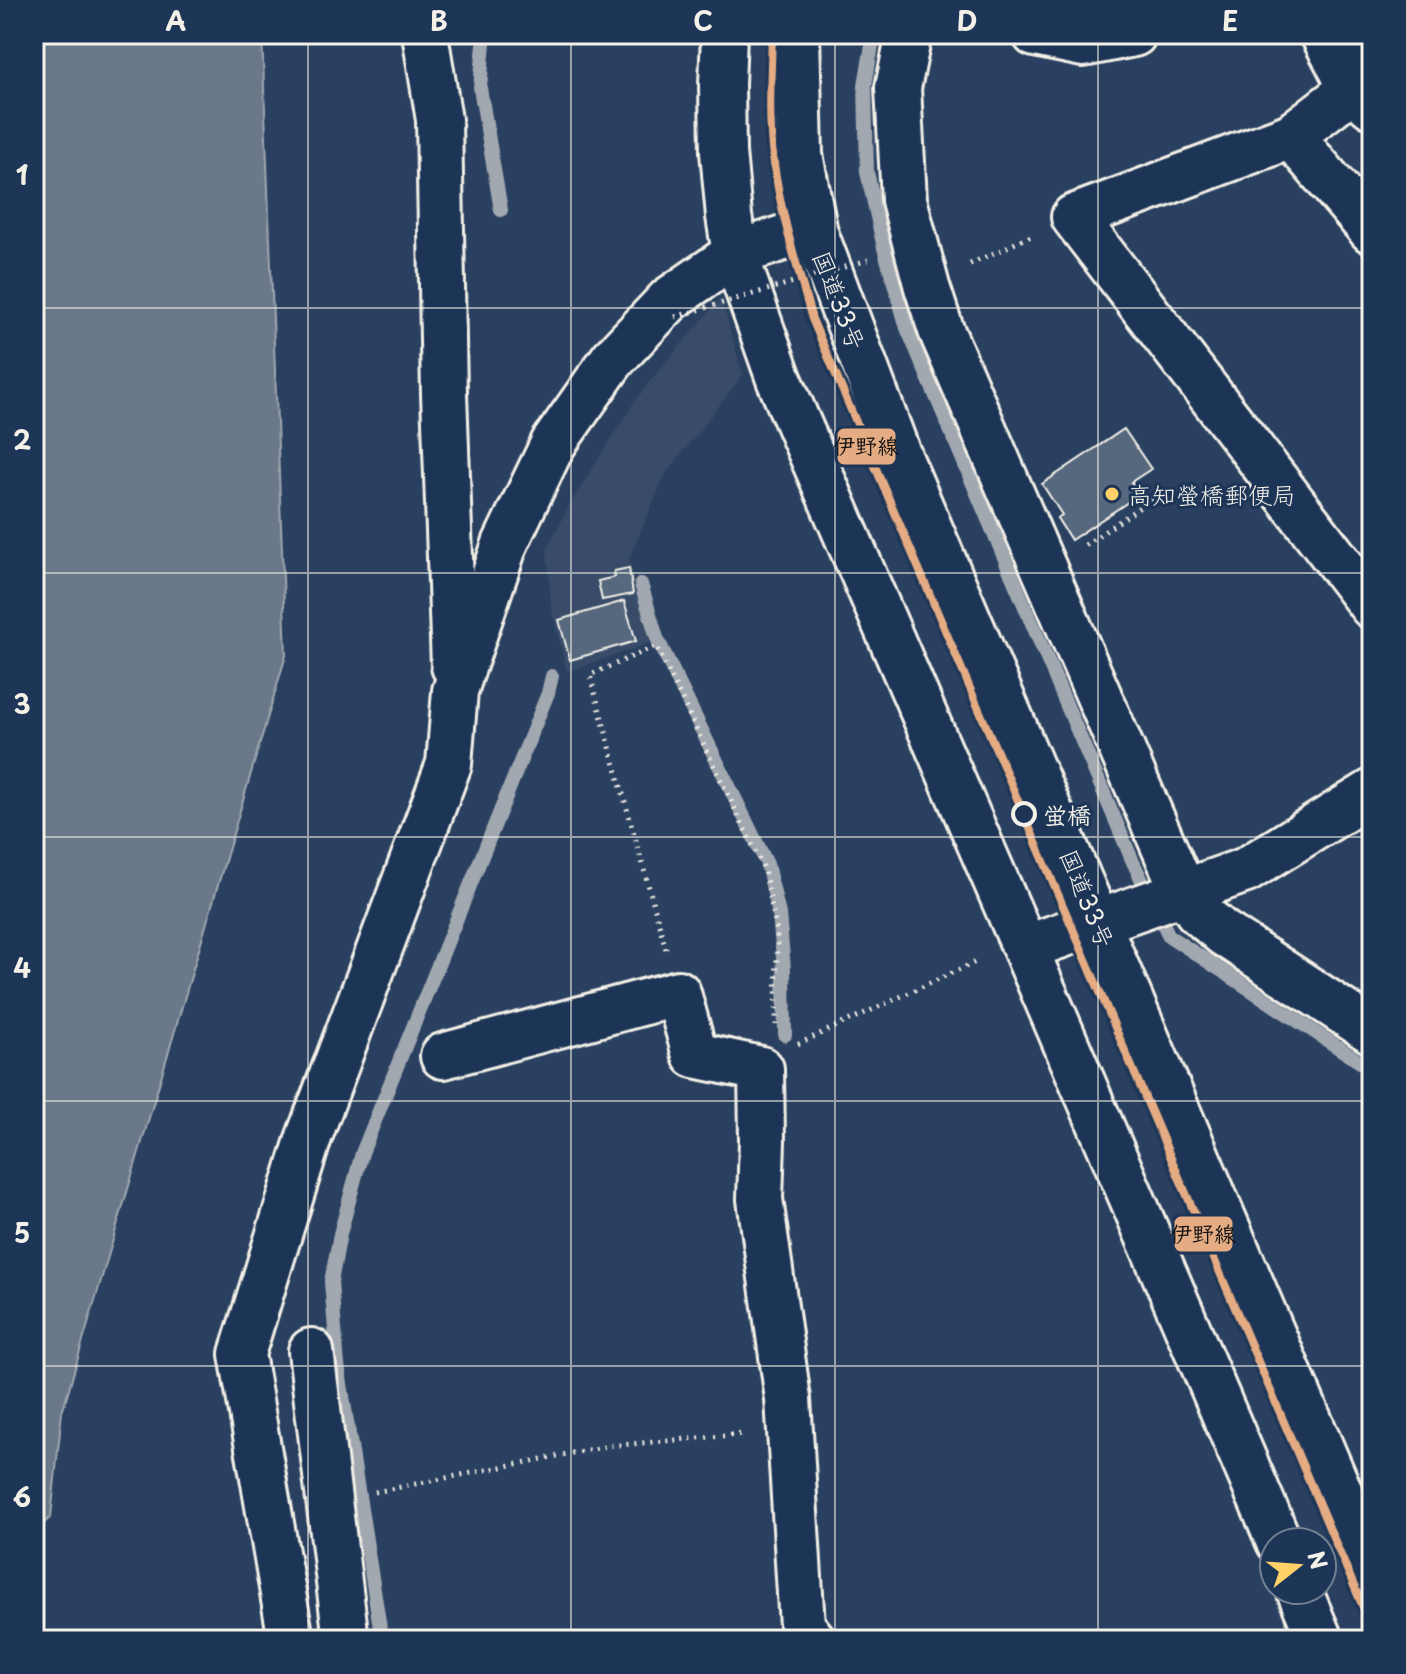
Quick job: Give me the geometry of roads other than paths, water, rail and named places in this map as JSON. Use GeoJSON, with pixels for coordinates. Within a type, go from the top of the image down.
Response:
{"type":"FeatureCollection","features":[{"type":"Feature","properties":{"kind":"main road"},"geometry":{"type":"LineString","coordinates":[[291,1640],[242,1354],[309,1137],[449,764],[455,691],[444,394],[439,120],[425,34]]}},
{"type":"Feature","properties":{"kind":"main road"},"geometry":{"type":"LineString","coordinates":[[724,34],[723,152],[735,254],[779,379],[1272,1526]]}},
{"type":"Feature","properties":{"kind":"main road","name":"国道33号"},"geometry":{"type":"LineString","coordinates":[[797,34],[800,155],[815,233],[898,454],[1372,1568]]}},
{"type":"Feature","properties":{"kind":"main road"},"geometry":{"type":"LineString","coordinates":[[909,34],[898,88],[904,200],[927,287],[941,330],[1046,572],[1166,898],[1198,912],[1223,933],[1372,1031]]}},
{"type":"Feature","properties":{"kind":"main road"},"geometry":{"type":"LineString","coordinates":[[1035,34],[1083,44],[1134,34]]}},
{"type":"Feature","properties":{"kind":"main road"},"geometry":{"type":"LineString","coordinates":[[1323,34],[1362,98],[1291,136],[1074,217],[1372,606]]}},
{"type":"Feature","properties":{"kind":"main road"},"geometry":{"type":"LineString","coordinates":[[1333,34],[1372,43]]}},
{"type":"Feature","properties":{"kind":"main road"},"geometry":{"type":"LineString","coordinates":[[1291,136],[1372,231]]}},
{"type":"Feature","properties":{"kind":"main road"},"geometry":{"type":"LineString","coordinates":[[455,691],[505,544],[553,444],[613,359],[670,299],[735,254],[789,236],[815,233]]}},
{"type":"Feature","properties":{"kind":"main road"},"geometry":{"type":"LineString","coordinates":[[1025,948],[1246,870],[1372,792]]}},
{"type":"Feature","properties":{"kind":"main road"},"geometry":{"type":"LineString","coordinates":[[443,1056],[678,993],[695,1055],[769,1062],[760,1199],[788,1399],[802,1626],[813,1640]]}},
{"type":"Feature","properties":{"kind":"main road"},"geometry":{"type":"LineString","coordinates":[[311,1351],[346,1640]]}},
{"type":"Feature","properties":{"kind":"main road"},"geometry":{"type":"LineString","coordinates":[[1306,1606],[1320,1640]]}},
{"type":"Feature","properties":{"kind":"waterway"},"geometry":{"type":"LineString","coordinates":[[482,34],[480,88],[501,210]]}},
{"type":"Feature","properties":{"kind":"waterway"},"geometry":{"type":"LineString","coordinates":[[874,34],[865,85],[867,172],[884,248],[907,328],[1133,862],[1169,936],[1372,1070]]}},
{"type":"Feature","properties":{"kind":"waterway"},"geometry":{"type":"LineString","coordinates":[[641,584],[657,638],[767,864],[779,914],[785,1035]]}},
{"type":"Feature","properties":{"kind":"waterway"},"geometry":{"type":"LineString","coordinates":[[382,1640],[338,1365],[331,1282],[340,1234],[362,1153],[548,693],[552,676]]}},
{"type":"Feature","properties":{"kind":"place","name":"高知螢橋郵便局"},"geometry":{"type":"Point","coordinates":[1112,494]}},
{"type":"Feature","properties":{"kind":"place","name":"蛍橋"},"geometry":{"type":"Point","coordinates":[1024,814]}}]}
